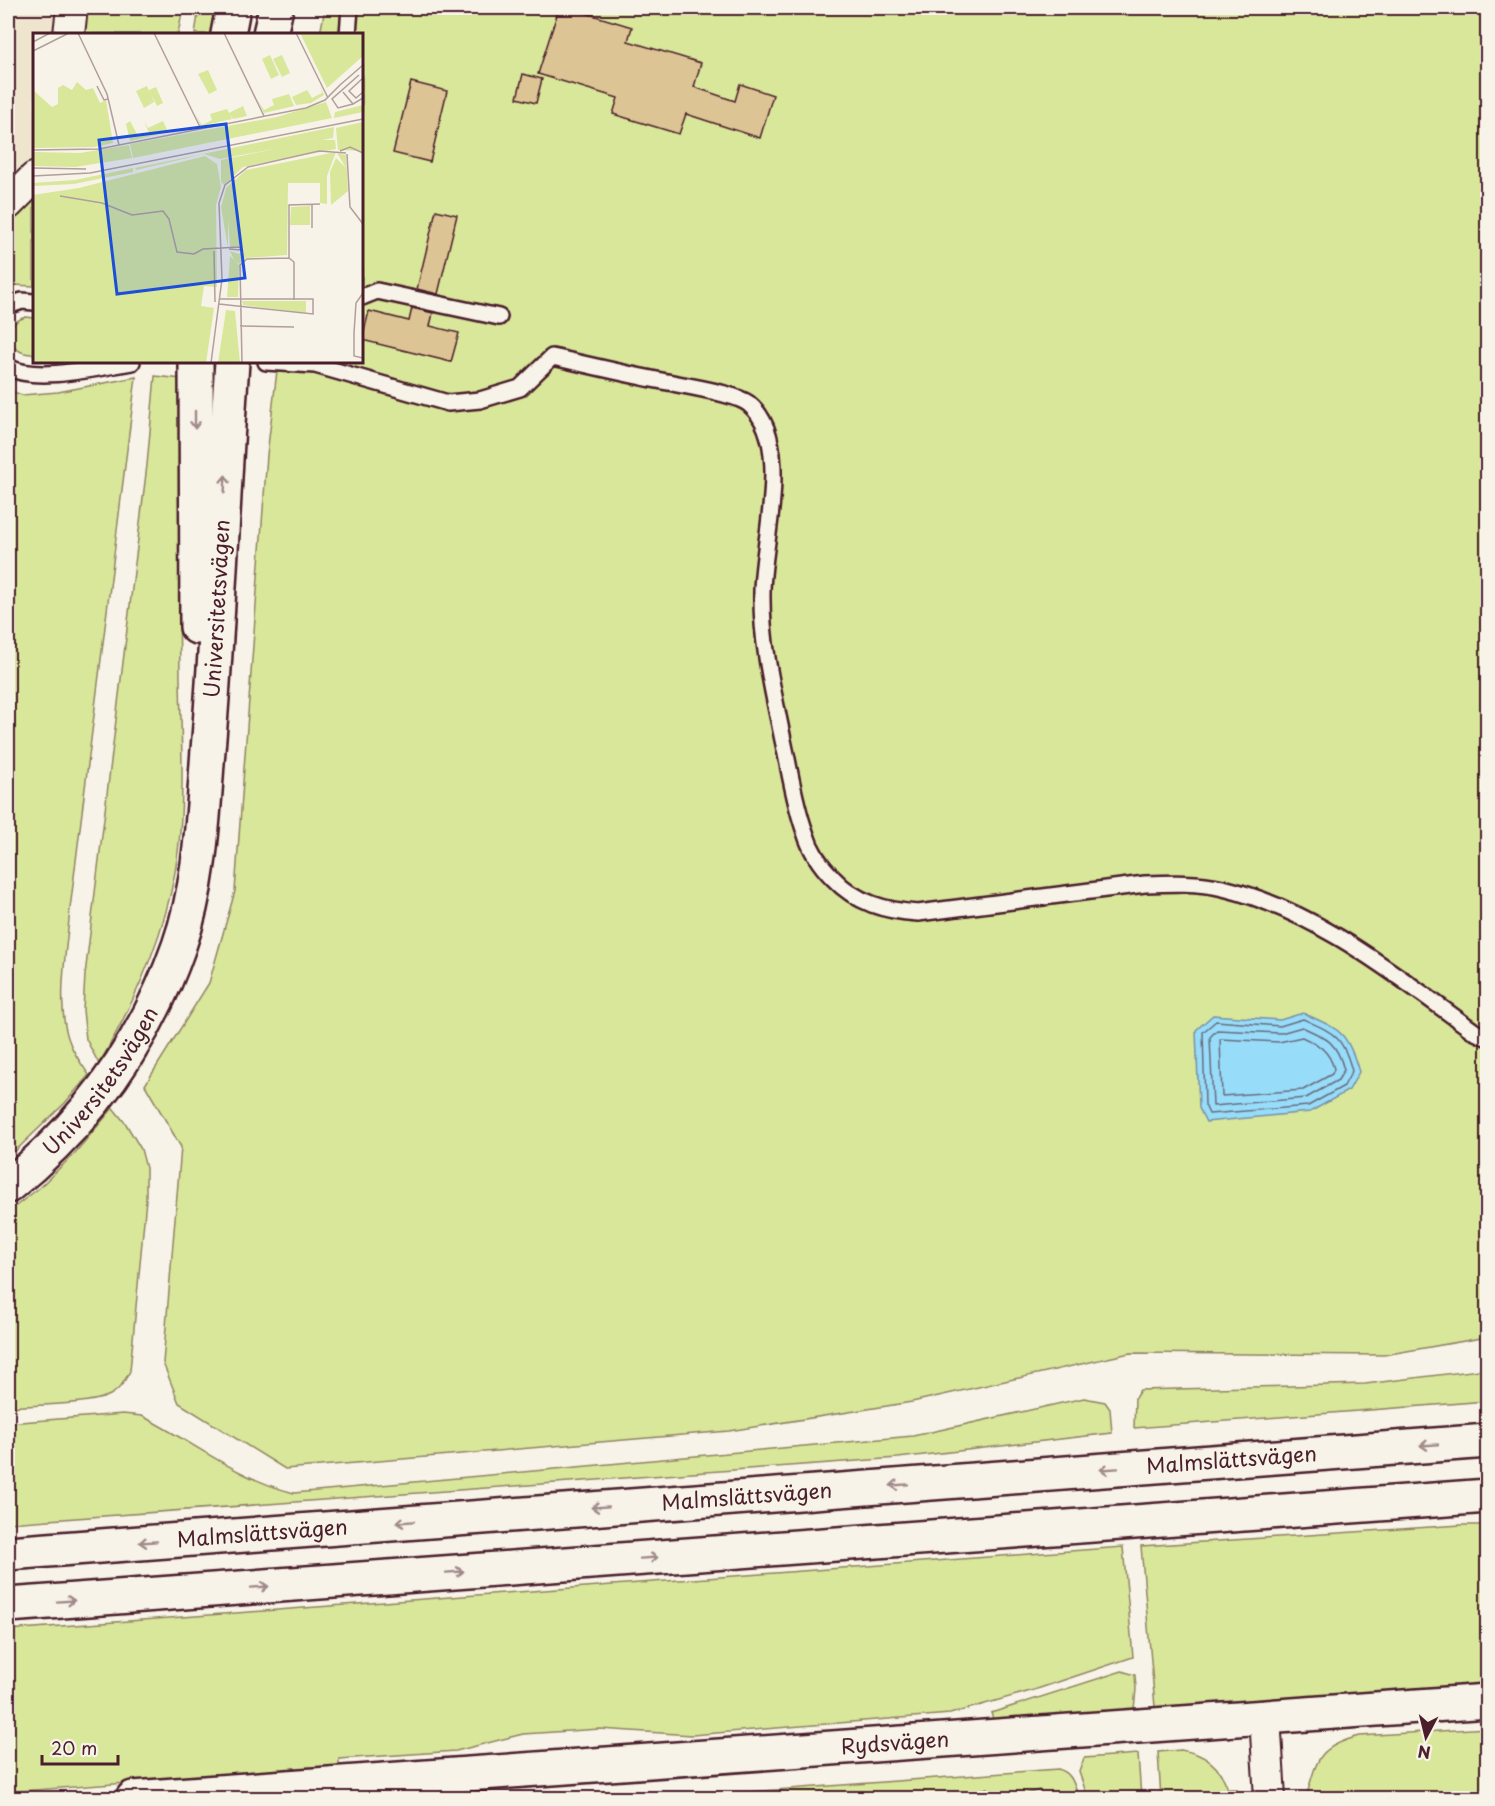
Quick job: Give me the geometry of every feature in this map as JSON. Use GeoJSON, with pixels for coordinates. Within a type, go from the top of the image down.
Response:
{"type":"FeatureCollection","features":[{"type":"Feature","properties":{"kind":"main road"},"geometry":{"type":"LineString","coordinates":[[228,33],[233,8]]}},
{"type":"Feature","properties":{"kind":"main road"},"geometry":{"type":"LineString","coordinates":[[270,33],[276,8]]}},
{"type":"Feature","properties":{"kind":"main road","name":"Universitetsvägen"},"geometry":{"type":"LineString","coordinates":[[196,363],[199,856]]}},
{"type":"Feature","properties":{"kind":"main road","name":"Universitetsvägen"},"geometry":{"type":"LineString","coordinates":[[8,1186],[39,1161],[77,1122],[115,1073],[150,1014],[179,946],[199,856],[214,678],[232,363]]}},
{"type":"Feature","properties":{"kind":"main road","name":"Malmslättsvägen"},"geometry":{"type":"LineString","coordinates":[[8,1552],[1488,1440]]}},
{"type":"Feature","properties":{"kind":"main road"},"geometry":{"type":"LineString","coordinates":[[8,1605],[1488,1496]]}},
{"type":"Feature","properties":{"kind":"main road","name":"Rydsvägen"},"geometry":{"type":"LineString","coordinates":[[133,1798],[303,1793],[737,1754],[1488,1701]]}},
{"type":"Feature","properties":{"kind":"street"},"geometry":{"type":"LineString","coordinates":[[69,33],[72,8]]}},
{"type":"Feature","properties":{"kind":"street"},"geometry":{"type":"LineString","coordinates":[[8,204],[33,179]]}},
{"type":"Feature","properties":{"kind":"street"},"geometry":{"type":"LineString","coordinates":[[1265,1717],[1270,1798]]}},
{"type":"Feature","properties":{"kind":"lane"},"geometry":{"type":"LineString","coordinates":[[348,33],[350,8]]}},
{"type":"Feature","properties":{"kind":"lane"},"geometry":{"type":"LineString","coordinates":[[363,297],[377,291],[499,317]]}},
{"type":"Feature","properties":{"kind":"lane"},"geometry":{"type":"LineString","coordinates":[[8,306],[22,301],[33,302]]}},
{"type":"Feature","properties":{"kind":"lane"},"geometry":{"type":"LineString","coordinates":[[316,363],[448,403],[480,400],[520,388],[552,357],[714,392],[749,404],[764,423],[770,442],[773,468],[762,590],[762,622],[771,682],[792,785],[805,834],[818,859],[833,878],[851,894],[870,904],[895,912],[918,913],[1145,884],[1181,883],[1221,887],[1303,917],[1351,946],[1475,1032],[1488,1038]]}},
{"type":"Feature","properties":{"kind":"lane"},"geometry":{"type":"LineString","coordinates":[[8,367],[26,374],[56,373],[125,363]]}},
{"type":"Feature","properties":{"kind":"shaded area"},"geometry":{"type":"Polygon","coordinates":[[[8,8],[60,8],[57,33],[33,33],[33,159],[8,189],[8,8]]]}},
{"type":"Feature","properties":{"kind":"green space"},"geometry":{"type":"Polygon","coordinates":[[[86,8],[183,8],[178,33],[83,33],[86,8]]]}},
{"type":"Feature","properties":{"kind":"green space"},"geometry":{"type":"Polygon","coordinates":[[[199,8],[221,8],[216,33],[195,33],[199,8]]]}},
{"type":"Feature","properties":{"kind":"green space"},"geometry":{"type":"Polygon","coordinates":[[[325,8],[1487,8],[1487,1337],[1384,1355],[1130,1353],[912,1402],[729,1431],[285,1469],[179,1403],[163,1363],[181,1147],[145,1085],[209,983],[235,891],[267,455],[278,363],[363,363],[363,33],[320,33],[325,8]]]}},
{"type":"Feature","properties":{"kind":"green space"},"geometry":{"type":"Polygon","coordinates":[[[33,199],[33,286],[12,285],[8,287],[8,218],[33,199]]]}},
{"type":"Feature","properties":{"kind":"green space"},"geometry":{"type":"Polygon","coordinates":[[[26,317],[33,318],[33,354],[17,350],[12,345],[10,332],[12,326],[26,317]]]}},
{"type":"Feature","properties":{"kind":"green space"},"geometry":{"type":"Polygon","coordinates":[[[155,376],[182,379],[179,454],[182,766],[180,831],[174,880],[159,935],[138,989],[99,1064],[86,1039],[83,1010],[85,975],[147,465],[155,376]]]}},
{"type":"Feature","properties":{"kind":"green space"},"geometry":{"type":"Polygon","coordinates":[[[136,377],[63,977],[63,1013],[66,1029],[78,1059],[89,1075],[65,1103],[8,1158],[8,390],[22,395],[58,392],[136,377]]]}},
{"type":"Feature","properties":{"kind":"green space"},"geometry":{"type":"Polygon","coordinates":[[[113,1108],[141,1149],[146,1168],[146,1199],[130,1371],[117,1390],[101,1398],[75,1403],[8,1407],[8,1212],[39,1188],[74,1154],[113,1108]]]}},
{"type":"Feature","properties":{"kind":"green space"},"geometry":{"type":"Polygon","coordinates":[[[1487,1369],[1487,1401],[1134,1428],[1135,1398],[1140,1390],[1365,1384],[1487,1369]]]}},
{"type":"Feature","properties":{"kind":"green space"},"geometry":{"type":"Polygon","coordinates":[[[1084,1398],[1105,1402],[1110,1409],[1112,1433],[898,1458],[8,1523],[8,1423],[123,1414],[142,1416],[254,1479],[294,1493],[913,1436],[1084,1398]]]}},
{"type":"Feature","properties":{"kind":"green space"},"geometry":{"type":"Polygon","coordinates":[[[1487,1525],[1487,1684],[1155,1707],[1141,1546],[1487,1525]]]}},
{"type":"Feature","properties":{"kind":"green space"},"geometry":{"type":"Polygon","coordinates":[[[1123,1547],[1133,1657],[1034,1690],[950,1714],[692,1735],[600,1729],[523,1734],[456,1751],[339,1759],[339,1767],[8,1792],[8,1630],[1123,1547]]]}},
{"type":"Feature","properties":{"kind":"green space"},"geometry":{"type":"Polygon","coordinates":[[[1122,1671],[1135,1675],[1134,1709],[993,1719],[991,1713],[1122,1671]]]}},
{"type":"Feature","properties":{"kind":"green space"},"geometry":{"type":"Polygon","coordinates":[[[1487,1728],[1487,1798],[1306,1798],[1313,1773],[1321,1757],[1327,1750],[1346,1740],[1360,1736],[1487,1728]]]}},
{"type":"Feature","properties":{"kind":"green space"},"geometry":{"type":"Polygon","coordinates":[[[1181,1750],[1211,1762],[1221,1774],[1228,1789],[1237,1789],[1239,1798],[1161,1798],[1158,1752],[1181,1750]]]}},
{"type":"Feature","properties":{"kind":"green space"},"geometry":{"type":"Polygon","coordinates":[[[1138,1754],[1141,1798],[1088,1798],[1079,1772],[1084,1758],[1138,1754]]]}},
{"type":"Feature","properties":{"kind":"green space"},"geometry":{"type":"Polygon","coordinates":[[[1058,1769],[1070,1777],[1079,1798],[1042,1798],[1039,1790],[1014,1798],[991,1798],[987,1788],[956,1798],[679,1798],[679,1797],[1058,1769]]]}},
{"type":"Feature","properties":{"kind":"water"},"geometry":{"type":"Polygon","coordinates":[[[1303,1013],[1326,1023],[1346,1039],[1359,1072],[1349,1090],[1310,1112],[1206,1122],[1199,1108],[1196,1030],[1213,1015],[1280,1020],[1303,1013]]]}},
{"type":"Feature","properties":{"kind":"building"},"geometry":{"type":"Polygon","coordinates":[[[559,8],[569,8],[632,27],[628,41],[701,63],[694,87],[735,101],[740,84],[773,95],[760,138],[686,114],[679,134],[613,114],[618,98],[538,74],[559,8]]]}},
{"type":"Feature","properties":{"kind":"building"},"geometry":{"type":"Polygon","coordinates":[[[523,74],[542,79],[536,103],[517,98],[523,74]]]}},
{"type":"Feature","properties":{"kind":"building"},"geometry":{"type":"Polygon","coordinates":[[[411,82],[447,91],[430,162],[393,153],[411,82]]]}},
{"type":"Feature","properties":{"kind":"building"},"geometry":{"type":"Polygon","coordinates":[[[436,210],[457,215],[438,294],[417,289],[436,210]]]}},
{"type":"Feature","properties":{"kind":"building"},"geometry":{"type":"Polygon","coordinates":[[[412,308],[433,313],[430,326],[459,333],[451,362],[363,340],[369,311],[409,321],[412,308]]]}}]}
